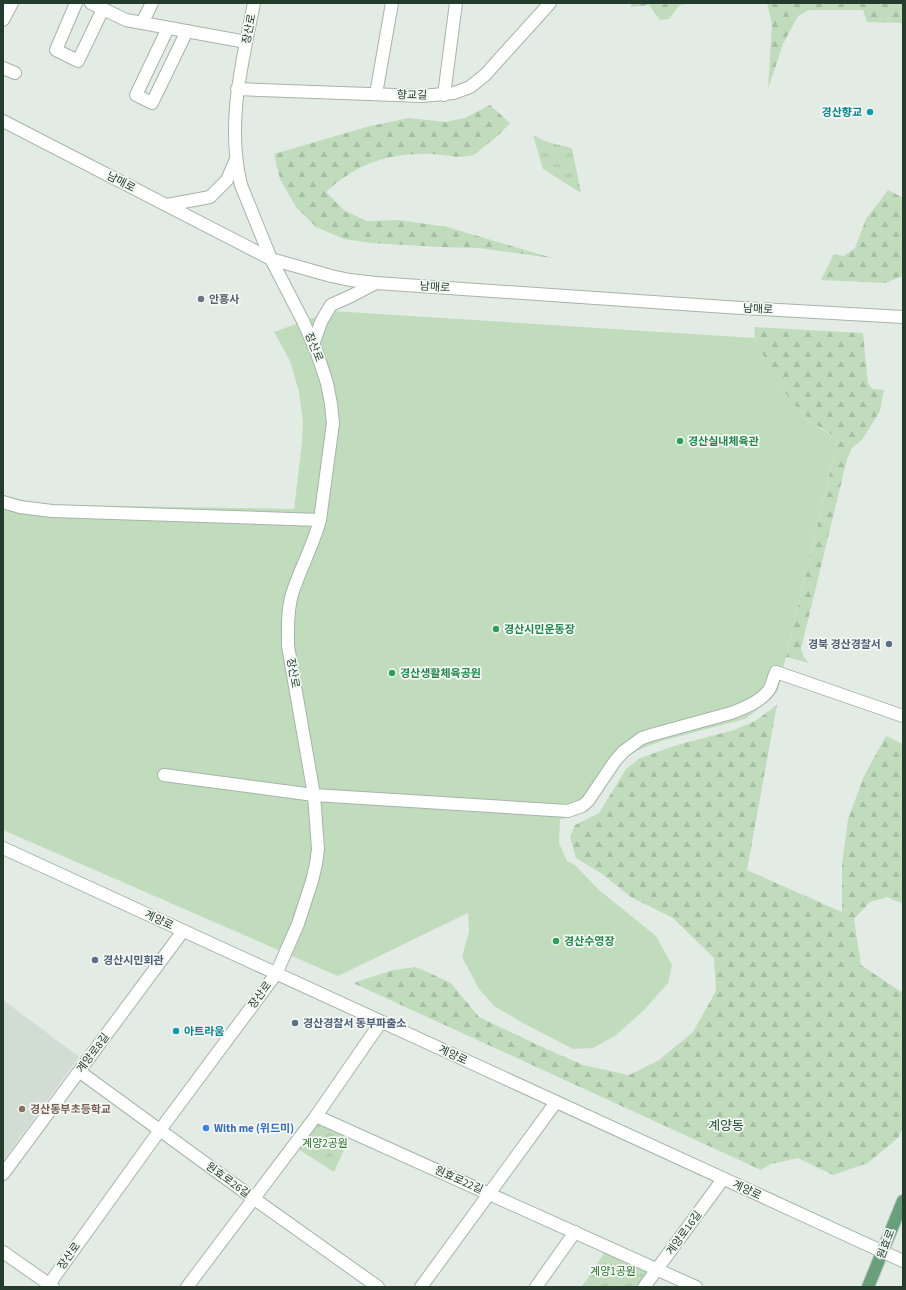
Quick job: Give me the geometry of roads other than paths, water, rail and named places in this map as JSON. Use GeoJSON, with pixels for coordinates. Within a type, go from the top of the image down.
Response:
{"type":"FeatureCollection","features":[{"type":"Feature","properties":{"kind":"main road","name":"원효로"},"geometry":{"type":"LineString","coordinates":[[868,1287],[903,1201]]}},
{"type":"Feature","properties":{"kind":"street"},"geometry":{"type":"LineString","coordinates":[[3,20],[12,3]]}},
{"type":"Feature","properties":{"kind":"street"},"geometry":{"type":"LineString","coordinates":[[76,3],[56,50],[78,61],[103,9]]}},
{"type":"Feature","properties":{"kind":"street"},"geometry":{"type":"LineString","coordinates":[[91,3],[126,20],[246,42]]}},
{"type":"Feature","properties":{"kind":"street"},"geometry":{"type":"LineString","coordinates":[[142,23],[152,3]]}},
{"type":"Feature","properties":{"kind":"street","name":"장산로"},"geometry":{"type":"LineString","coordinates":[[50,1286],[160,1130],[276,974],[298,924],[316,864],[318,849],[314,795],[288,646],[288,630],[292,596],[316,535],[320,520],[333,424],[327,383],[314,345],[271,259],[241,185],[236,158],[235,128],[237,89],[254,3]]}},
{"type":"Feature","properties":{"kind":"street"},"geometry":{"type":"LineString","coordinates":[[376,94],[392,3]]}},
{"type":"Feature","properties":{"kind":"street"},"geometry":{"type":"LineString","coordinates":[[444,95],[456,3]]}},
{"type":"Feature","properties":{"kind":"street","name":"향교길"},"geometry":{"type":"LineString","coordinates":[[237,89],[422,96],[454,93],[470,87],[485,75],[550,3]]}},
{"type":"Feature","properties":{"kind":"street"},"geometry":{"type":"LineString","coordinates":[[168,28],[136,95],[152,103],[187,31]]}},
{"type":"Feature","properties":{"kind":"street"},"geometry":{"type":"LineString","coordinates":[[3,68],[15,73]]}},
{"type":"Feature","properties":{"kind":"street","name":"남매로"},"geometry":{"type":"LineString","coordinates":[[3,121],[271,259],[337,277],[376,283],[726,307],[903,317]]}},
{"type":"Feature","properties":{"kind":"street"},"geometry":{"type":"LineString","coordinates":[[167,205],[210,197],[227,180],[236,158]]}},
{"type":"Feature","properties":{"kind":"street"},"geometry":{"type":"LineString","coordinates":[[314,345],[321,322],[331,305],[376,283]]}},
{"type":"Feature","properties":{"kind":"street"},"geometry":{"type":"LineString","coordinates":[[3,502],[20,507],[52,511],[320,520]]}},
{"type":"Feature","properties":{"kind":"street"},"geometry":{"type":"LineString","coordinates":[[164,775],[314,795],[568,810],[582,806],[588,801],[615,761],[632,745],[650,734],[731,713],[754,703],[768,690],[776,672],[903,716]]}},
{"type":"Feature","properties":{"kind":"street","name":"계양로"},"geometry":{"type":"LineString","coordinates":[[3,848],[903,1261]]}},
{"type":"Feature","properties":{"kind":"street","name":"계양로8길"},"geometry":{"type":"LineString","coordinates":[[3,1174],[184,931]]}},
{"type":"Feature","properties":{"kind":"street"},"geometry":{"type":"LineString","coordinates":[[187,1287],[316,1116],[381,1022]]}},
{"type":"Feature","properties":{"kind":"street","name":"원효로26길"},"geometry":{"type":"LineString","coordinates":[[80,1072],[378,1287]]}},
{"type":"Feature","properties":{"kind":"street"},"geometry":{"type":"LineString","coordinates":[[421,1287],[556,1102]]}},
{"type":"Feature","properties":{"kind":"street","name":"원효로22길"},"geometry":{"type":"LineString","coordinates":[[316,1116],[696,1287]]}},
{"type":"Feature","properties":{"kind":"street","name":"계양로16길"},"geometry":{"type":"LineString","coordinates":[[644,1287],[723,1179]]}},
{"type":"Feature","properties":{"kind":"street"},"geometry":{"type":"LineString","coordinates":[[536,1287],[575,1232]]}},
{"type":"Feature","properties":{"kind":"street"},"geometry":{"type":"LineString","coordinates":[[3,1252],[50,1286]]}},
{"type":"Feature","properties":{"kind":"place","name":"경산향교"},"geometry":{"type":"Point","coordinates":[870,112]}},
{"type":"Feature","properties":{"kind":"place","name":"안흥사"},"geometry":{"type":"Point","coordinates":[201,299]}},
{"type":"Feature","properties":{"kind":"place","name":"경산실내체육관"},"geometry":{"type":"Point","coordinates":[680,441]}},
{"type":"Feature","properties":{"kind":"place","name":"경산시민운동장"},"geometry":{"type":"Point","coordinates":[496,629]}},
{"type":"Feature","properties":{"kind":"place","name":"경북 경산경찰서"},"geometry":{"type":"Point","coordinates":[889,644]}},
{"type":"Feature","properties":{"kind":"place","name":"경산생활체육공원"},"geometry":{"type":"Point","coordinates":[392,673]}},
{"type":"Feature","properties":{"kind":"place","name":"경산수영장"},"geometry":{"type":"Point","coordinates":[556,941]}},
{"type":"Feature","properties":{"kind":"place","name":"경산시민회관"},"geometry":{"type":"Point","coordinates":[95,960]}},
{"type":"Feature","properties":{"kind":"place","name":"경산경찰서 동부파출소"},"geometry":{"type":"Point","coordinates":[295,1023]}},
{"type":"Feature","properties":{"kind":"place","name":"아트라움"},"geometry":{"type":"Point","coordinates":[176,1031]}},
{"type":"Feature","properties":{"kind":"place","name":"경산동부초등학교"},"geometry":{"type":"Point","coordinates":[22,1109]}},
{"type":"Feature","properties":{"kind":"place","name":"With me (위드미)"},"geometry":{"type":"Point","coordinates":[206,1128]}},
{"type":"Feature","properties":{"kind":"district","name":"계양동"},"geometry":{"type":"Point","coordinates":[726,1126]}},
{"type":"Feature","properties":{"kind":"park label","name":"계양2공원"},"geometry":{"type":"Point","coordinates":[325,1143]}},
{"type":"Feature","properties":{"kind":"park label","name":"계양1공원"},"geometry":{"type":"Point","coordinates":[613,1271]}}]}
